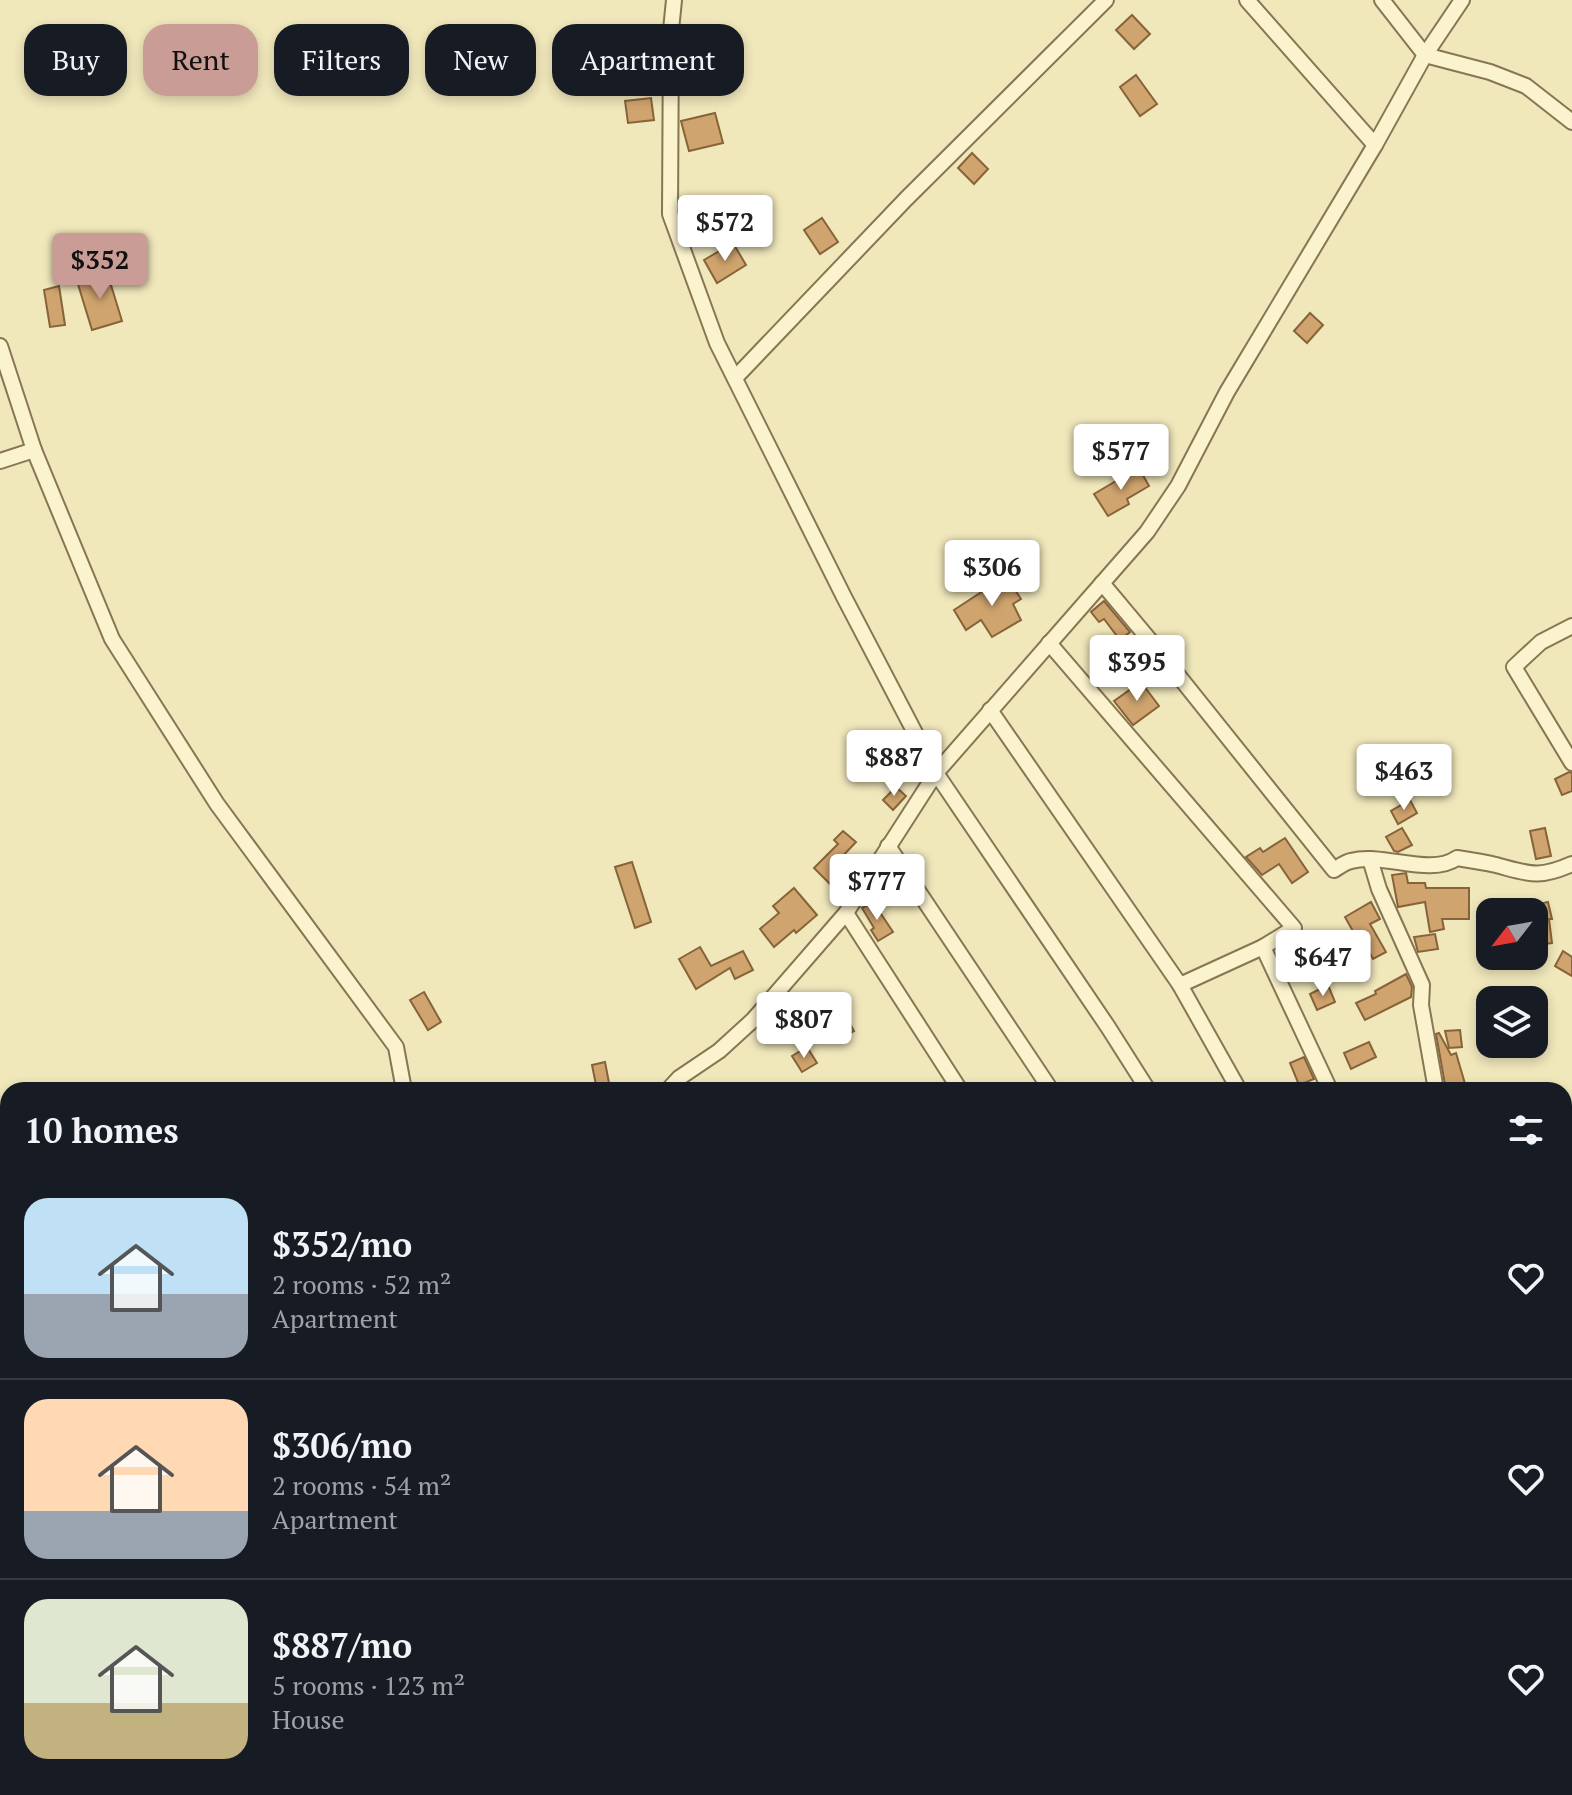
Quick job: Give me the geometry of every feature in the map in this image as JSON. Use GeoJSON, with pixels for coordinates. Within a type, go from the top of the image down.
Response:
{"type":"FeatureCollection","features":[{"type":"Feature","properties":{"kind":"street"},"geometry":{"type":"LineString","coordinates":[[674,0],[671,30],[670,214],[717,343],[936,773],[1143,1082]]}},
{"type":"Feature","properties":{"kind":"street"},"geometry":{"type":"LineString","coordinates":[[735,378],[906,199],[1106,0]]}},
{"type":"Feature","properties":{"kind":"street"},"geometry":{"type":"LineString","coordinates":[[1247,0],[1375,145]]}},
{"type":"Feature","properties":{"kind":"street"},"geometry":{"type":"LineString","coordinates":[[1382,0],[1425,55],[1490,72],[1526,86],[1572,122]]}},
{"type":"Feature","properties":{"kind":"street"},"geometry":{"type":"LineString","coordinates":[[684,1082],[753,1020],[846,913],[936,773],[1164,509],[1227,392],[1375,145],[1425,55],[1462,0]]}},
{"type":"Feature","properties":{"kind":"street"},"geometry":{"type":"LineString","coordinates":[[0,346],[34,450],[112,639],[217,804],[396,1047],[403,1082]]}},
{"type":"Feature","properties":{"kind":"street"},"geometry":{"type":"LineString","coordinates":[[0,461],[34,450]]}},
{"type":"Feature","properties":{"kind":"street"},"geometry":{"type":"LineString","coordinates":[[1102,583],[1334,870],[1350,861],[1370,859],[1436,865],[1450,863],[1457,858],[1526,874],[1553,872],[1572,864]]}},
{"type":"Feature","properties":{"kind":"street"},"geometry":{"type":"LineString","coordinates":[[1572,626],[1541,642],[1514,667],[1572,763]]}},
{"type":"Feature","properties":{"kind":"street"},"geometry":{"type":"LineString","coordinates":[[1049,643],[1294,928],[1263,947],[1180,985]]}},
{"type":"Feature","properties":{"kind":"street"},"geometry":{"type":"LineString","coordinates":[[990,710],[1180,985],[1235,1082]]}},
{"type":"Feature","properties":{"kind":"street"},"geometry":{"type":"LineString","coordinates":[[888,846],[1046,1082]]}},
{"type":"Feature","properties":{"kind":"street"},"geometry":{"type":"LineString","coordinates":[[1370,859],[1379,889],[1422,985],[1421,1005],[1435,1082]]}},
{"type":"Feature","properties":{"kind":"street"},"geometry":{"type":"LineString","coordinates":[[846,913],[955,1082]]}},
{"type":"Feature","properties":{"kind":"street"},"geometry":{"type":"LineString","coordinates":[[1263,947],[1326,1082]]}},
{"type":"Feature","properties":{"kind":"building"},"geometry":{"type":"Polygon","coordinates":[[[1132,15],[1150,34],[1134,49],[1116,30],[1132,15]]]}},
{"type":"Feature","properties":{"kind":"building"},"geometry":{"type":"Polygon","coordinates":[[[1136,75],[1157,104],[1140,116],[1120,87],[1136,75]]]}},
{"type":"Feature","properties":{"kind":"building"},"geometry":{"type":"Polygon","coordinates":[[[651,98],[654,120],[628,123],[625,101],[651,98]]]}},
{"type":"Feature","properties":{"kind":"building"},"geometry":{"type":"Polygon","coordinates":[[[715,113],[723,143],[689,151],[681,121],[715,113]]]}},
{"type":"Feature","properties":{"kind":"building"},"geometry":{"type":"Polygon","coordinates":[[[972,153],[988,169],[974,184],[958,168],[972,153]]]}},
{"type":"Feature","properties":{"kind":"building"},"geometry":{"type":"Polygon","coordinates":[[[822,218],[838,242],[820,254],[804,230],[822,218]]]}},
{"type":"Feature","properties":{"kind":"building"},"geometry":{"type":"Polygon","coordinates":[[[733,243],[746,265],[717,283],[704,260],[733,243]]]}},
{"type":"Feature","properties":{"kind":"building"},"geometry":{"type":"Polygon","coordinates":[[[107,272],[122,321],[92,330],[77,281],[107,272]]]}},
{"type":"Feature","properties":{"kind":"building"},"geometry":{"type":"Polygon","coordinates":[[[59,286],[65,325],[50,327],[44,290],[59,286]]]}},
{"type":"Feature","properties":{"kind":"building"},"geometry":{"type":"Polygon","coordinates":[[[1310,313],[1323,325],[1307,343],[1294,331],[1310,313]]]}},
{"type":"Feature","properties":{"kind":"building"},"geometry":{"type":"Polygon","coordinates":[[[1138,468],[1149,486],[1127,499],[1129,504],[1108,516],[1094,494],[1138,468]]]}},
{"type":"Feature","properties":{"kind":"building"},"geometry":{"type":"Polygon","coordinates":[[[1006,576],[1021,599],[1013,604],[1021,620],[992,637],[981,620],[966,630],[954,610],[1006,576]]]}},
{"type":"Feature","properties":{"kind":"building"},"geometry":{"type":"Polygon","coordinates":[[[1104,601],[1130,632],[1120,640],[1104,619],[1099,622],[1091,612],[1104,601]]]}},
{"type":"Feature","properties":{"kind":"building"},"geometry":{"type":"Polygon","coordinates":[[[1141,682],[1159,706],[1133,725],[1114,701],[1141,682]]]}},
{"type":"Feature","properties":{"kind":"building"},"geometry":{"type":"Polygon","coordinates":[[[1572,773],[1572,791],[1562,795],[1555,779],[1572,773]]]}},
{"type":"Feature","properties":{"kind":"building"},"geometry":{"type":"Polygon","coordinates":[[[896,787],[906,796],[893,810],[883,800],[896,787]]]}},
{"type":"Feature","properties":{"kind":"building"},"geometry":{"type":"Polygon","coordinates":[[[1410,800],[1417,813],[1398,824],[1391,811],[1410,800]]]}},
{"type":"Feature","properties":{"kind":"building"},"geometry":{"type":"Polygon","coordinates":[[[1402,828],[1412,845],[1394,851],[1386,837],[1402,828]]]}},
{"type":"Feature","properties":{"kind":"building"},"geometry":{"type":"Polygon","coordinates":[[[1545,828],[1551,856],[1536,859],[1530,831],[1545,828]]]}},
{"type":"Feature","properties":{"kind":"building"},"geometry":{"type":"Polygon","coordinates":[[[843,831],[856,842],[838,861],[845,868],[830,884],[814,868],[838,844],[834,840],[843,831]]]}},
{"type":"Feature","properties":{"kind":"building"},"geometry":{"type":"Polygon","coordinates":[[[1285,838],[1308,872],[1292,883],[1279,864],[1262,875],[1246,857],[1260,848],[1263,852],[1285,838]]]}},
{"type":"Feature","properties":{"kind":"building"},"geometry":{"type":"Polygon","coordinates":[[[632,862],[651,922],[635,928],[615,867],[632,862]]]}},
{"type":"Feature","properties":{"kind":"building"},"geometry":{"type":"Polygon","coordinates":[[[1406,873],[1408,883],[1425,883],[1426,888],[1469,888],[1469,919],[1442,919],[1444,929],[1430,932],[1425,902],[1398,907],[1392,875],[1406,873]]]}},
{"type":"Feature","properties":{"kind":"building"},"geometry":{"type":"Polygon","coordinates":[[[794,888],[817,915],[774,947],[760,929],[779,913],[773,906],[794,888]]]}},
{"type":"Feature","properties":{"kind":"building"},"geometry":{"type":"Polygon","coordinates":[[[873,902],[893,932],[878,941],[862,908],[873,902]]]}},
{"type":"Feature","properties":{"kind":"building"},"geometry":{"type":"Polygon","coordinates":[[[1371,902],[1380,919],[1370,924],[1386,952],[1373,959],[1358,931],[1354,933],[1345,917],[1371,902]]]}},
{"type":"Feature","properties":{"kind":"building"},"geometry":{"type":"Polygon","coordinates":[[[1548,902],[1552,919],[1549,919],[1552,943],[1548,943],[1548,902]]]}},
{"type":"Feature","properties":{"kind":"building"},"geometry":{"type":"Polygon","coordinates":[[[1435,934],[1438,949],[1418,952],[1414,937],[1435,934]]]}},
{"type":"Feature","properties":{"kind":"building"},"geometry":{"type":"Polygon","coordinates":[[[700,947],[711,966],[743,951],[753,970],[735,979],[730,968],[696,989],[679,959],[700,947]]]}},
{"type":"Feature","properties":{"kind":"building"},"geometry":{"type":"Polygon","coordinates":[[[1563,951],[1572,957],[1572,976],[1555,966],[1563,951]]]}},
{"type":"Feature","properties":{"kind":"building"},"geometry":{"type":"Polygon","coordinates":[[[1406,974],[1412,987],[1411,997],[1365,1020],[1356,1003],[1406,974]]]}},
{"type":"Feature","properties":{"kind":"building"},"geometry":{"type":"Polygon","coordinates":[[[1328,985],[1335,1002],[1317,1010],[1310,994],[1328,985]]]}},
{"type":"Feature","properties":{"kind":"building"},"geometry":{"type":"Polygon","coordinates":[[[424,992],[441,1022],[428,1030],[410,1000],[424,992]]]}},
{"type":"Feature","properties":{"kind":"building"},"geometry":{"type":"Polygon","coordinates":[[[844,1013],[854,1031],[836,1041],[826,1023],[844,1013]]]}},
{"type":"Feature","properties":{"kind":"building"},"geometry":{"type":"Polygon","coordinates":[[[1460,1030],[1462,1047],[1449,1048],[1445,1031],[1460,1030]]]}},
{"type":"Feature","properties":{"kind":"building"},"geometry":{"type":"Polygon","coordinates":[[[1439,1033],[1451,1055],[1456,1053],[1465,1082],[1445,1082],[1436,1034],[1439,1033]]]}},
{"type":"Feature","properties":{"kind":"building"},"geometry":{"type":"Polygon","coordinates":[[[1369,1042],[1376,1057],[1351,1069],[1344,1053],[1369,1042]]]}},
{"type":"Feature","properties":{"kind":"building"},"geometry":{"type":"Polygon","coordinates":[[[807,1047],[817,1063],[802,1072],[792,1056],[807,1047]]]}},
{"type":"Feature","properties":{"kind":"building"},"geometry":{"type":"Polygon","coordinates":[[[1304,1057],[1314,1079],[1298,1082],[1290,1063],[1304,1057]]]}},
{"type":"Feature","properties":{"kind":"building"},"geometry":{"type":"Polygon","coordinates":[[[605,1062],[609,1082],[595,1082],[592,1065],[605,1062]]]}}]}
